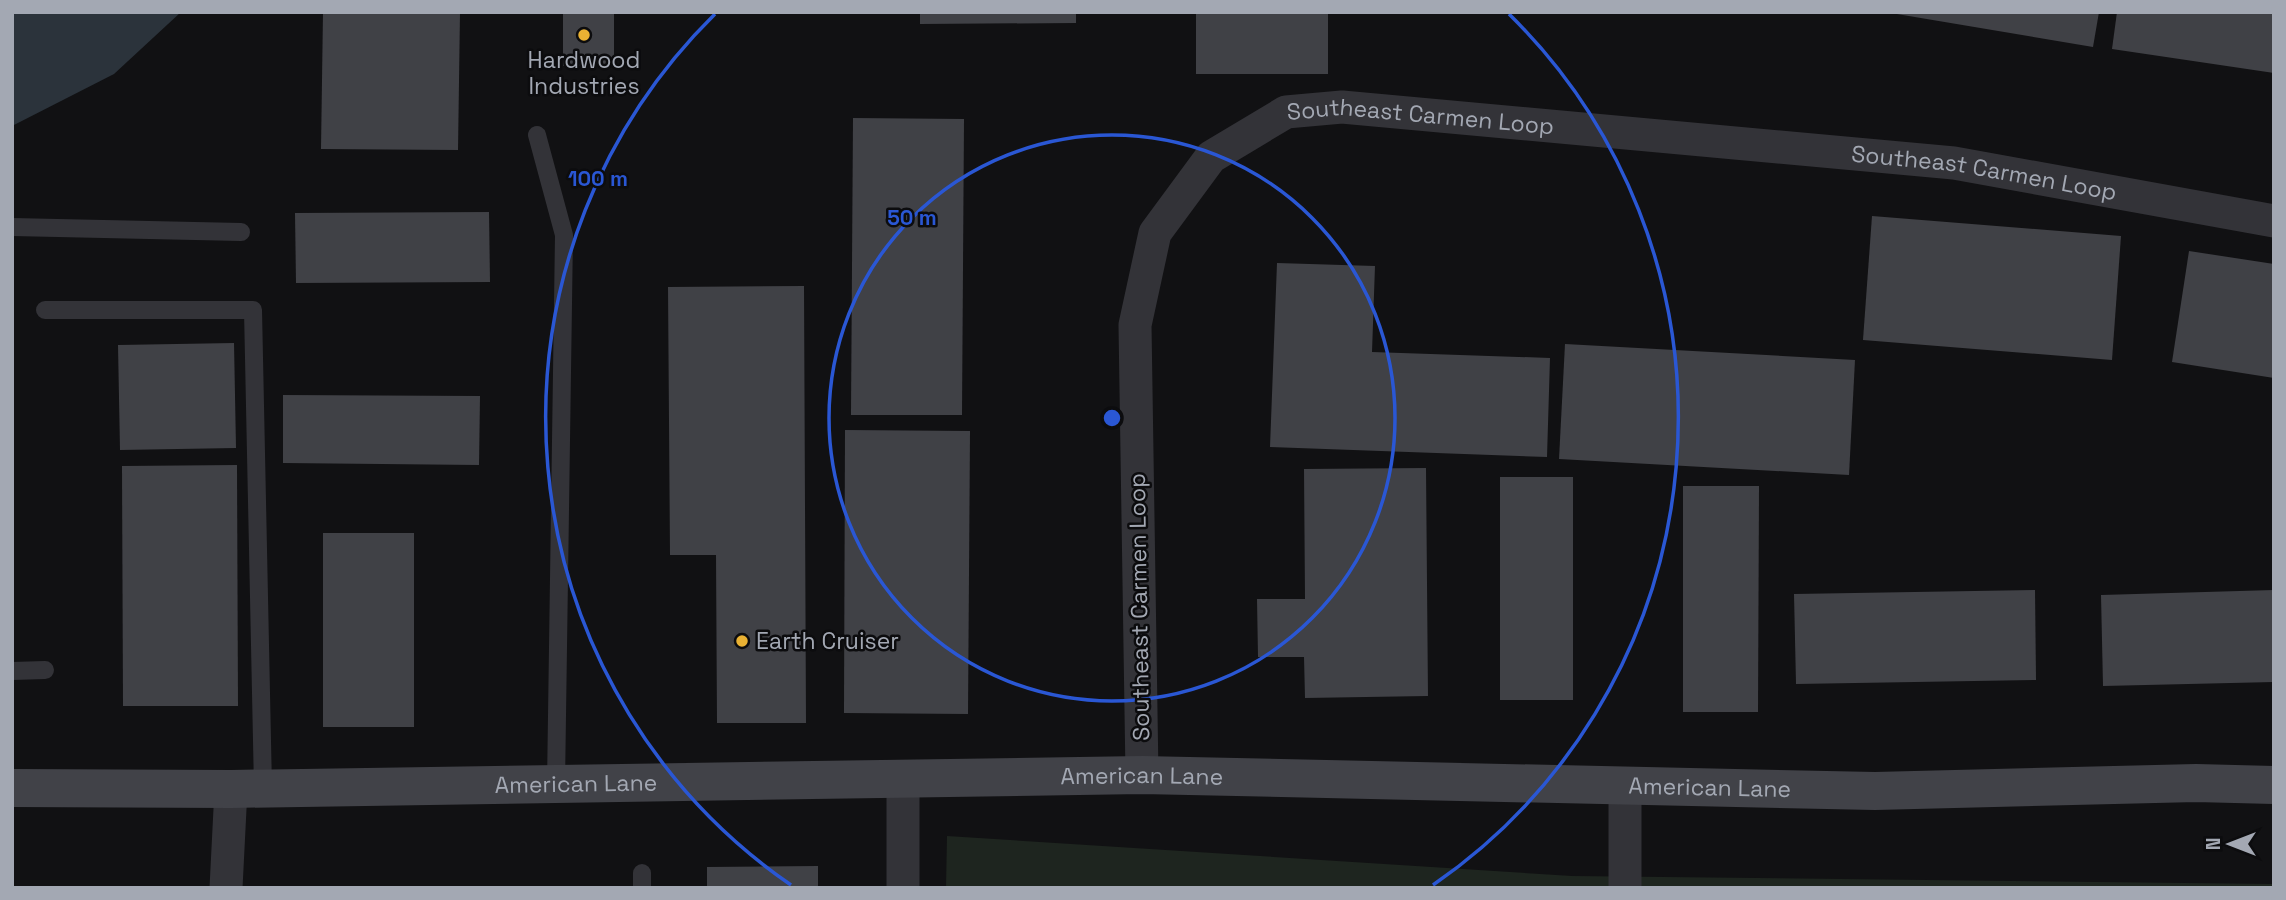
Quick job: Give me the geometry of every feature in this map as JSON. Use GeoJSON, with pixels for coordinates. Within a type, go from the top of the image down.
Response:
{"type":"FeatureCollection","features":[{"type":"Feature","properties":{"kind":"street","name":"Southeast Carmen Loop"},"geometry":{"type":"LineString","coordinates":[[1142,775],[1135,326],[1155,233],[1211,157],[1286,112],[1342,107],[1954,163],[2274,221]]}},
{"type":"Feature","properties":{"kind":"street","name":"American Lane"},"geometry":{"type":"LineString","coordinates":[[12,788],[556,785],[1142,775],[1875,791],[2196,783],[2274,785]]}},
{"type":"Feature","properties":{"kind":"street"},"geometry":{"type":"LineString","coordinates":[[903,780],[904,888]]}},
{"type":"Feature","properties":{"kind":"street"},"geometry":{"type":"LineString","coordinates":[[1625,786],[1625,888]]}},
{"type":"Feature","properties":{"kind":"street"},"geometry":{"type":"LineString","coordinates":[[226,888],[247,788]]}},
{"type":"Feature","properties":{"kind":"lane"},"geometry":{"type":"LineString","coordinates":[[537,135],[564,235],[556,785]]}},
{"type":"Feature","properties":{"kind":"lane"},"geometry":{"type":"LineString","coordinates":[[12,227],[241,232]]}},
{"type":"Feature","properties":{"kind":"lane"},"geometry":{"type":"LineString","coordinates":[[45,310],[253,310],[247,788]]}},
{"type":"Feature","properties":{"kind":"lane"},"geometry":{"type":"LineString","coordinates":[[12,671],[45,670]]}},
{"type":"Feature","properties":{"kind":"shaded area"},"geometry":{"type":"Polygon","coordinates":[[[12,12],[181,12],[114,74],[12,126],[12,12]]]}},
{"type":"Feature","properties":{"kind":"shaded area"},"geometry":{"type":"Polygon","coordinates":[[[947,836],[1572,876],[2274,884],[2274,888],[946,888],[947,836]]]}},
{"type":"Feature","properties":{"kind":"building"},"geometry":{"type":"Polygon","coordinates":[[[323,12],[460,12],[458,150],[321,149],[323,12]]]}},
{"type":"Feature","properties":{"kind":"building"},"geometry":{"type":"Polygon","coordinates":[[[563,12],[614,12],[614,66],[563,66],[563,12]]]}},
{"type":"Feature","properties":{"kind":"building"},"geometry":{"type":"Polygon","coordinates":[[[920,12],[1076,12],[1076,23],[920,24],[920,12]]]}},
{"type":"Feature","properties":{"kind":"building"},"geometry":{"type":"Polygon","coordinates":[[[1196,12],[1328,12],[1328,74],[1196,74],[1196,12]]]}},
{"type":"Feature","properties":{"kind":"building"},"geometry":{"type":"Polygon","coordinates":[[[1885,12],[2099,12],[2093,47],[1885,12]]]}},
{"type":"Feature","properties":{"kind":"building"},"geometry":{"type":"Polygon","coordinates":[[[2117,12],[2274,12],[2274,73],[2112,49],[2117,12]]]}},
{"type":"Feature","properties":{"kind":"building"},"geometry":{"type":"Polygon","coordinates":[[[853,118],[964,119],[962,415],[851,415],[853,118]]]}},
{"type":"Feature","properties":{"kind":"building"},"geometry":{"type":"Polygon","coordinates":[[[489,212],[490,282],[296,283],[295,213],[489,212]]]}},
{"type":"Feature","properties":{"kind":"building"},"geometry":{"type":"Polygon","coordinates":[[[1872,216],[2121,236],[2112,360],[1863,340],[1872,216]]]}},
{"type":"Feature","properties":{"kind":"building"},"geometry":{"type":"Polygon","coordinates":[[[2189,251],[2274,264],[2274,378],[2172,362],[2189,251]]]}},
{"type":"Feature","properties":{"kind":"building"},"geometry":{"type":"Polygon","coordinates":[[[1277,263],[1375,266],[1372,352],[1550,358],[1547,457],[1270,447],[1277,263]]]}},
{"type":"Feature","properties":{"kind":"building"},"geometry":{"type":"Polygon","coordinates":[[[804,286],[806,723],[717,723],[716,555],[670,555],[668,287],[804,286]]]}},
{"type":"Feature","properties":{"kind":"building"},"geometry":{"type":"Polygon","coordinates":[[[234,343],[236,448],[120,450],[118,345],[234,343]]]}},
{"type":"Feature","properties":{"kind":"building"},"geometry":{"type":"Polygon","coordinates":[[[1565,344],[1855,360],[1849,475],[1559,459],[1565,344]]]}},
{"type":"Feature","properties":{"kind":"building"},"geometry":{"type":"Polygon","coordinates":[[[283,395],[480,396],[479,465],[283,463],[283,395]]]}},
{"type":"Feature","properties":{"kind":"building"},"geometry":{"type":"Polygon","coordinates":[[[845,430],[970,431],[968,714],[844,713],[845,430]]]}},
{"type":"Feature","properties":{"kind":"building"},"geometry":{"type":"Polygon","coordinates":[[[237,465],[238,706],[123,706],[122,466],[237,465]]]}},
{"type":"Feature","properties":{"kind":"building"},"geometry":{"type":"Polygon","coordinates":[[[1426,468],[1428,696],[1305,698],[1304,657],[1258,657],[1257,599],[1305,599],[1304,469],[1426,468]]]}},
{"type":"Feature","properties":{"kind":"building"},"geometry":{"type":"Polygon","coordinates":[[[1500,477],[1573,477],[1573,700],[1500,700],[1500,477]]]}},
{"type":"Feature","properties":{"kind":"building"},"geometry":{"type":"Polygon","coordinates":[[[1683,486],[1759,486],[1758,712],[1683,712],[1683,486]]]}},
{"type":"Feature","properties":{"kind":"building"},"geometry":{"type":"Polygon","coordinates":[[[323,533],[414,533],[414,727],[323,727],[323,533]]]}},
{"type":"Feature","properties":{"kind":"building"},"geometry":{"type":"Polygon","coordinates":[[[2035,590],[2036,680],[1796,684],[1794,594],[2035,590]]]}},
{"type":"Feature","properties":{"kind":"building"},"geometry":{"type":"Polygon","coordinates":[[[2274,590],[2274,682],[2103,686],[2101,595],[2274,590]]]}},
{"type":"Feature","properties":{"kind":"building"},"geometry":{"type":"Polygon","coordinates":[[[818,866],[818,888],[707,888],[707,867],[818,866]]]}},
{"type":"Feature","properties":{"kind":"place","name":"Hardwood Industries"},"geometry":{"type":"Point","coordinates":[584,35]}},
{"type":"Feature","properties":{"kind":"place","name":"Earth Cruiser"},"geometry":{"type":"Point","coordinates":[742,641]}}]}
